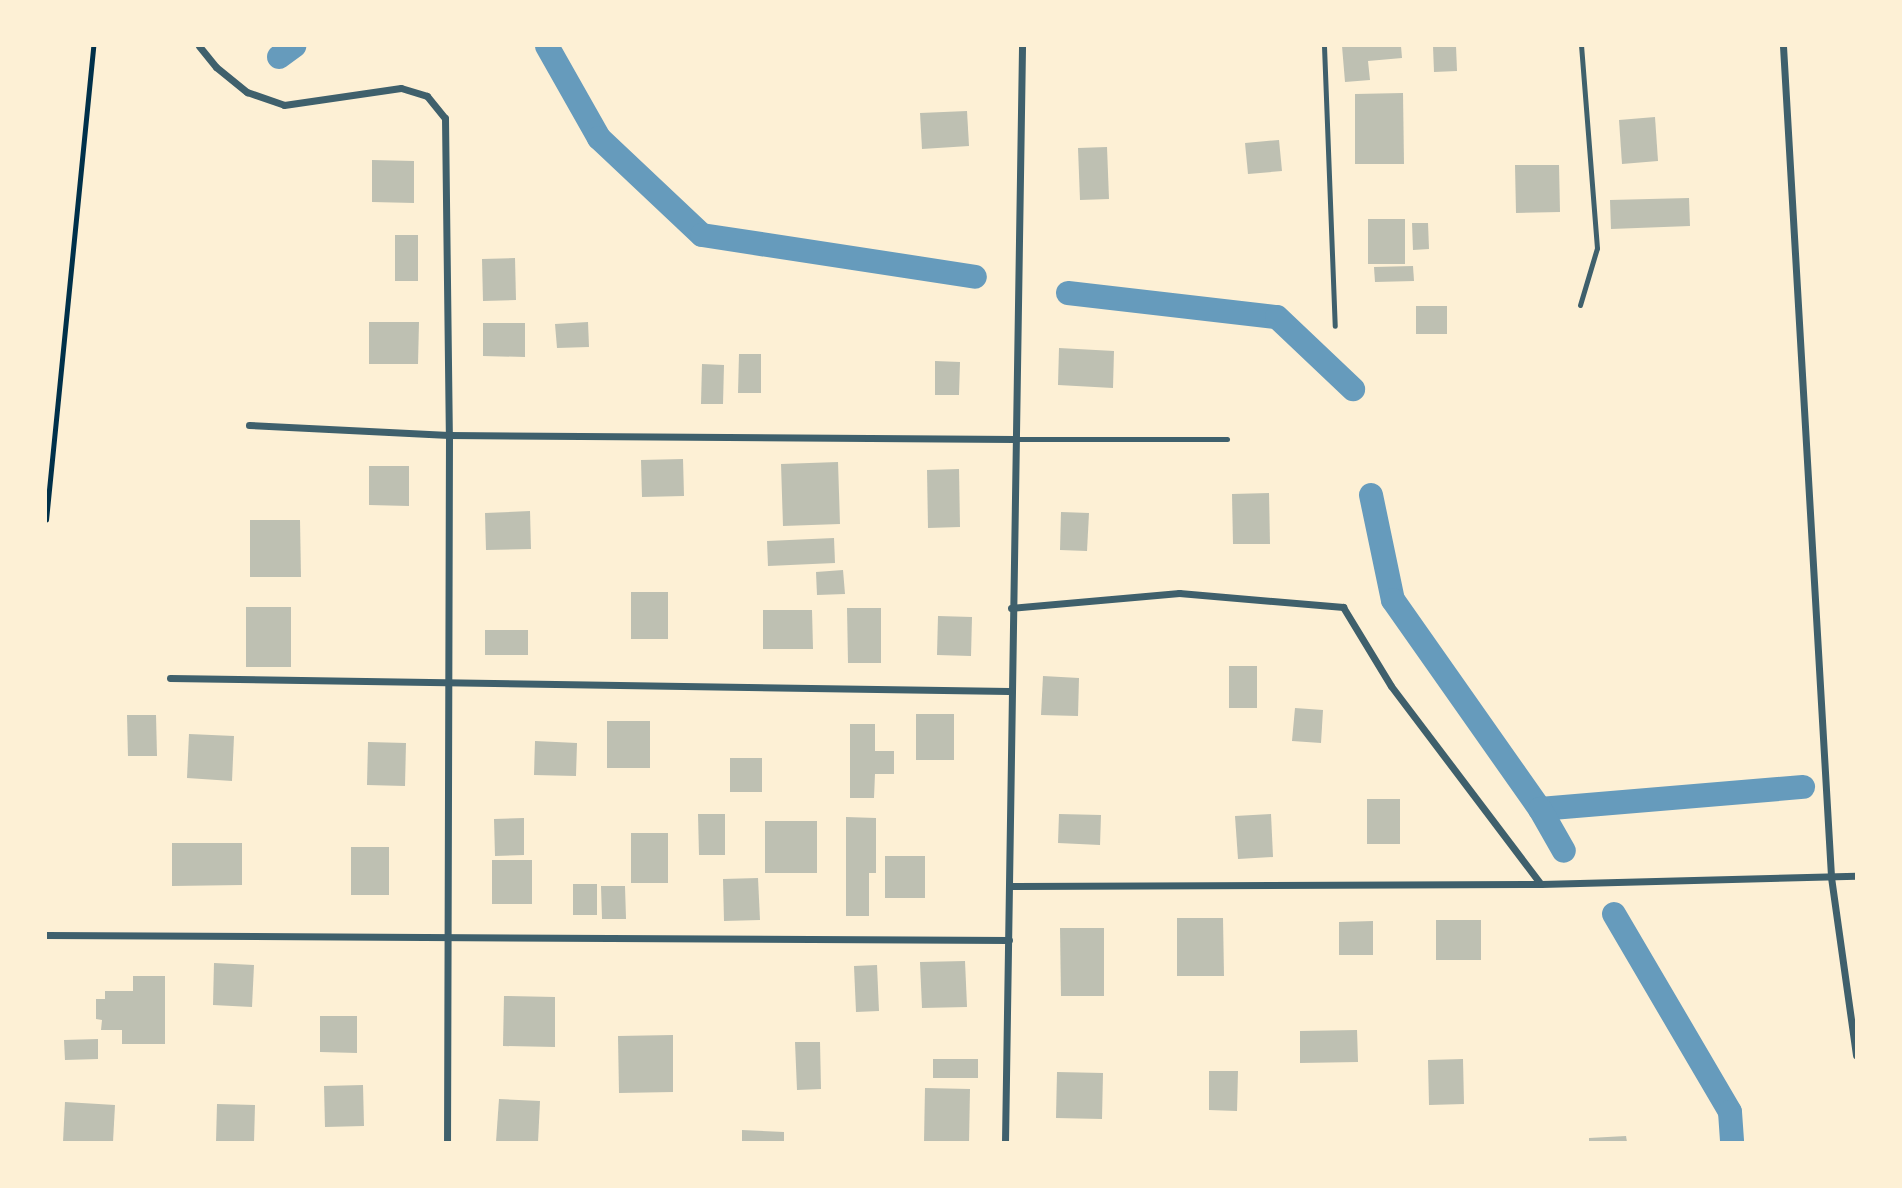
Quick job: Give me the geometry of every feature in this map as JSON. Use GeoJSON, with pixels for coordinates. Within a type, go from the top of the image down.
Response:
{"type":"FeatureCollection","features":[{"type":"Feature","properties":{"kind":"street"},"geometry":{"type":"LineString","coordinates":[[199,46],[216,67],[247,92],[284,105],[401,88],[427,96],[445,118],[449,435],[447,1143]]}},
{"type":"Feature","properties":{"kind":"street"},"geometry":{"type":"LineString","coordinates":[[1005,1143],[1011,886],[1009,691],[1022,46]]}},
{"type":"Feature","properties":{"kind":"street"},"geometry":{"type":"LineString","coordinates":[[1783,46],[1831,877],[1857,1055]]}},
{"type":"Feature","properties":{"kind":"street"},"geometry":{"type":"LineString","coordinates":[[249,425],[449,435],[1014,439]]}},
{"type":"Feature","properties":{"kind":"street"},"geometry":{"type":"LineString","coordinates":[[1011,608],[1179,593],[1343,607],[1391,686],[1541,884]]}},
{"type":"Feature","properties":{"kind":"street"},"geometry":{"type":"LineString","coordinates":[[170,678],[1009,691]]}},
{"type":"Feature","properties":{"kind":"street"},"geometry":{"type":"LineString","coordinates":[[1011,886],[1541,884],[1857,876]]}},
{"type":"Feature","properties":{"kind":"street"},"geometry":{"type":"LineString","coordinates":[[46,935],[1009,940]]}},
{"type":"Feature","properties":{"kind":"lane"},"geometry":{"type":"LineString","coordinates":[[1324,46],[1335,326]]}},
{"type":"Feature","properties":{"kind":"lane"},"geometry":{"type":"LineString","coordinates":[[1580,305],[1597,247],[1581,46]]}},
{"type":"Feature","properties":{"kind":"lane"},"geometry":{"type":"LineString","coordinates":[[1014,439],[1227,439]]}},
{"type":"Feature","properties":{"kind":"path"},"geometry":{"type":"LineString","coordinates":[[46,520],[93,46]]}},
{"type":"Feature","properties":{"kind":"building"},"geometry":{"type":"Polygon","coordinates":[[[1342,46],[1401,46],[1402,58],[1368,61],[1370,80],[1345,82],[1342,46]]]}},
{"type":"Feature","properties":{"kind":"building"},"geometry":{"type":"Polygon","coordinates":[[[1433,46],[1456,46],[1457,71],[1434,72],[1433,46]]]}},
{"type":"Feature","properties":{"kind":"building"},"geometry":{"type":"Polygon","coordinates":[[[1403,93],[1404,164],[1355,164],[1355,94],[1403,93]]]}},
{"type":"Feature","properties":{"kind":"building"},"geometry":{"type":"Polygon","coordinates":[[[967,111],[969,146],[922,149],[920,113],[967,111]]]}},
{"type":"Feature","properties":{"kind":"building"},"geometry":{"type":"Polygon","coordinates":[[[1655,117],[1658,161],[1622,164],[1619,120],[1655,117]]]}},
{"type":"Feature","properties":{"kind":"building"},"geometry":{"type":"Polygon","coordinates":[[[1279,140],[1282,171],[1248,174],[1245,143],[1279,140]]]}},
{"type":"Feature","properties":{"kind":"building"},"geometry":{"type":"Polygon","coordinates":[[[1107,147],[1109,199],[1080,200],[1078,148],[1107,147]]]}},
{"type":"Feature","properties":{"kind":"building"},"geometry":{"type":"Polygon","coordinates":[[[372,160],[414,161],[414,203],[372,202],[372,160]]]}},
{"type":"Feature","properties":{"kind":"building"},"geometry":{"type":"Polygon","coordinates":[[[1515,165],[1559,165],[1560,212],[1516,213],[1515,165]]]}},
{"type":"Feature","properties":{"kind":"building"},"geometry":{"type":"Polygon","coordinates":[[[1689,198],[1690,226],[1611,229],[1610,200],[1689,198]]]}},
{"type":"Feature","properties":{"kind":"building"},"geometry":{"type":"Polygon","coordinates":[[[1368,219],[1405,219],[1405,264],[1368,264],[1368,219]]]}},
{"type":"Feature","properties":{"kind":"building"},"geometry":{"type":"Polygon","coordinates":[[[1412,223],[1428,223],[1429,249],[1413,250],[1412,223]]]}},
{"type":"Feature","properties":{"kind":"building"},"geometry":{"type":"Polygon","coordinates":[[[395,235],[418,235],[418,281],[395,281],[395,235]]]}},
{"type":"Feature","properties":{"kind":"building"},"geometry":{"type":"Polygon","coordinates":[[[515,258],[516,300],[483,301],[482,259],[515,258]]]}},
{"type":"Feature","properties":{"kind":"building"},"geometry":{"type":"Polygon","coordinates":[[[1413,266],[1414,281],[1375,282],[1374,267],[1413,266]]]}},
{"type":"Feature","properties":{"kind":"building"},"geometry":{"type":"Polygon","coordinates":[[[1416,306],[1447,306],[1447,334],[1416,334],[1416,306]]]}},
{"type":"Feature","properties":{"kind":"building"},"geometry":{"type":"Polygon","coordinates":[[[369,322],[419,322],[418,364],[369,364],[369,322]]]}},
{"type":"Feature","properties":{"kind":"building"},"geometry":{"type":"Polygon","coordinates":[[[588,322],[589,347],[557,348],[555,324],[588,322]]]}},
{"type":"Feature","properties":{"kind":"building"},"geometry":{"type":"Polygon","coordinates":[[[483,323],[525,323],[525,357],[483,356],[483,323]]]}},
{"type":"Feature","properties":{"kind":"building"},"geometry":{"type":"Polygon","coordinates":[[[1059,348],[1114,351],[1113,388],[1058,385],[1059,348]]]}},
{"type":"Feature","properties":{"kind":"building"},"geometry":{"type":"Polygon","coordinates":[[[739,354],[761,354],[761,393],[738,393],[739,354]]]}},
{"type":"Feature","properties":{"kind":"building"},"geometry":{"type":"Polygon","coordinates":[[[935,361],[960,362],[959,395],[935,395],[935,361]]]}},
{"type":"Feature","properties":{"kind":"building"},"geometry":{"type":"Polygon","coordinates":[[[702,364],[724,365],[723,404],[701,404],[702,364]]]}},
{"type":"Feature","properties":{"kind":"building"},"geometry":{"type":"Polygon","coordinates":[[[683,459],[684,496],[642,497],[641,460],[683,459]]]}},
{"type":"Feature","properties":{"kind":"building"},"geometry":{"type":"Polygon","coordinates":[[[838,462],[840,524],[783,526],[781,464],[838,462]]]}},
{"type":"Feature","properties":{"kind":"building"},"geometry":{"type":"Polygon","coordinates":[[[369,466],[409,466],[409,506],[369,505],[369,466]]]}},
{"type":"Feature","properties":{"kind":"building"},"geometry":{"type":"Polygon","coordinates":[[[959,469],[960,527],[928,528],[927,470],[959,469]]]}},
{"type":"Feature","properties":{"kind":"building"},"geometry":{"type":"Polygon","coordinates":[[[1269,493],[1270,544],[1233,544],[1232,494],[1269,493]]]}},
{"type":"Feature","properties":{"kind":"building"},"geometry":{"type":"Polygon","coordinates":[[[530,511],[531,549],[486,550],[485,513],[530,511]]]}},
{"type":"Feature","properties":{"kind":"building"},"geometry":{"type":"Polygon","coordinates":[[[1061,512],[1089,513],[1087,551],[1060,550],[1061,512]]]}},
{"type":"Feature","properties":{"kind":"building"},"geometry":{"type":"Polygon","coordinates":[[[250,520],[300,520],[301,577],[250,577],[250,520]]]}},
{"type":"Feature","properties":{"kind":"building"},"geometry":{"type":"Polygon","coordinates":[[[834,538],[835,563],[768,566],[767,541],[834,538]]]}},
{"type":"Feature","properties":{"kind":"building"},"geometry":{"type":"Polygon","coordinates":[[[843,570],[845,594],[817,595],[816,572],[843,570]]]}},
{"type":"Feature","properties":{"kind":"building"},"geometry":{"type":"Polygon","coordinates":[[[631,592],[668,592],[668,639],[631,639],[631,592]]]}},
{"type":"Feature","properties":{"kind":"building"},"geometry":{"type":"Polygon","coordinates":[[[246,607],[291,607],[291,667],[246,667],[246,607]]]}},
{"type":"Feature","properties":{"kind":"building"},"geometry":{"type":"Polygon","coordinates":[[[847,608],[881,608],[881,663],[848,663],[847,608]]]}},
{"type":"Feature","properties":{"kind":"building"},"geometry":{"type":"Polygon","coordinates":[[[763,610],[812,610],[813,649],[763,649],[763,610]]]}},
{"type":"Feature","properties":{"kind":"building"},"geometry":{"type":"Polygon","coordinates":[[[938,616],[972,617],[971,656],[937,655],[938,616]]]}},
{"type":"Feature","properties":{"kind":"building"},"geometry":{"type":"Polygon","coordinates":[[[485,630],[528,630],[528,655],[485,655],[485,630]]]}},
{"type":"Feature","properties":{"kind":"building"},"geometry":{"type":"Polygon","coordinates":[[[1229,666],[1257,666],[1257,708],[1229,708],[1229,666]]]}},
{"type":"Feature","properties":{"kind":"building"},"geometry":{"type":"Polygon","coordinates":[[[1043,676],[1079,678],[1078,716],[1041,715],[1043,676]]]}},
{"type":"Feature","properties":{"kind":"building"},"geometry":{"type":"Polygon","coordinates":[[[1295,708],[1323,710],[1321,743],[1292,741],[1295,708]]]}},
{"type":"Feature","properties":{"kind":"building"},"geometry":{"type":"Polygon","coordinates":[[[916,714],[954,714],[954,760],[916,760],[916,714]]]}},
{"type":"Feature","properties":{"kind":"building"},"geometry":{"type":"Polygon","coordinates":[[[127,715],[156,715],[157,756],[128,756],[127,715]]]}},
{"type":"Feature","properties":{"kind":"building"},"geometry":{"type":"Polygon","coordinates":[[[607,721],[650,721],[650,768],[607,768],[607,721]]]}},
{"type":"Feature","properties":{"kind":"building"},"geometry":{"type":"Polygon","coordinates":[[[850,724],[875,724],[875,751],[894,751],[894,774],[875,774],[874,798],[850,798],[850,724]]]}},
{"type":"Feature","properties":{"kind":"building"},"geometry":{"type":"Polygon","coordinates":[[[189,734],[234,736],[232,781],[187,778],[189,734]]]}},
{"type":"Feature","properties":{"kind":"building"},"geometry":{"type":"Polygon","coordinates":[[[535,741],[577,743],[576,776],[534,775],[535,741]]]}},
{"type":"Feature","properties":{"kind":"building"},"geometry":{"type":"Polygon","coordinates":[[[368,742],[406,743],[405,786],[367,785],[368,742]]]}},
{"type":"Feature","properties":{"kind":"building"},"geometry":{"type":"Polygon","coordinates":[[[730,758],[762,758],[762,792],[730,792],[730,758]]]}},
{"type":"Feature","properties":{"kind":"building"},"geometry":{"type":"Polygon","coordinates":[[[1367,799],[1400,799],[1400,844],[1367,844],[1367,799]]]}},
{"type":"Feature","properties":{"kind":"building"},"geometry":{"type":"Polygon","coordinates":[[[698,814],[725,814],[725,855],[699,855],[698,814]]]}},
{"type":"Feature","properties":{"kind":"building"},"geometry":{"type":"Polygon","coordinates":[[[1059,814],[1101,815],[1100,845],[1058,843],[1059,814]]]}},
{"type":"Feature","properties":{"kind":"building"},"geometry":{"type":"Polygon","coordinates":[[[1271,814],[1273,857],[1238,859],[1235,816],[1271,814]]]}},
{"type":"Feature","properties":{"kind":"building"},"geometry":{"type":"Polygon","coordinates":[[[846,817],[876,818],[876,873],[869,873],[869,916],[846,916],[846,817]]]}},
{"type":"Feature","properties":{"kind":"building"},"geometry":{"type":"Polygon","coordinates":[[[524,818],[524,855],[495,856],[494,819],[524,818]]]}},
{"type":"Feature","properties":{"kind":"building"},"geometry":{"type":"Polygon","coordinates":[[[765,821],[817,821],[817,873],[765,873],[765,821]]]}},
{"type":"Feature","properties":{"kind":"building"},"geometry":{"type":"Polygon","coordinates":[[[631,833],[668,833],[668,883],[631,883],[631,833]]]}},
{"type":"Feature","properties":{"kind":"building"},"geometry":{"type":"Polygon","coordinates":[[[172,843],[242,843],[242,885],[172,886],[172,843]]]}},
{"type":"Feature","properties":{"kind":"building"},"geometry":{"type":"Polygon","coordinates":[[[351,847],[389,847],[389,895],[351,895],[351,847]]]}},
{"type":"Feature","properties":{"kind":"building"},"geometry":{"type":"Polygon","coordinates":[[[885,856],[925,856],[925,898],[885,898],[885,856]]]}},
{"type":"Feature","properties":{"kind":"building"},"geometry":{"type":"Polygon","coordinates":[[[492,860],[532,860],[532,904],[492,904],[492,860]]]}},
{"type":"Feature","properties":{"kind":"building"},"geometry":{"type":"Polygon","coordinates":[[[758,878],[760,920],[724,921],[723,879],[758,878]]]}},
{"type":"Feature","properties":{"kind":"building"},"geometry":{"type":"Polygon","coordinates":[[[573,884],[597,884],[597,915],[573,915],[573,884]]]}},
{"type":"Feature","properties":{"kind":"building"},"geometry":{"type":"Polygon","coordinates":[[[601,886],[625,886],[626,919],[602,919],[601,886]]]}},
{"type":"Feature","properties":{"kind":"building"},"geometry":{"type":"Polygon","coordinates":[[[1177,918],[1223,918],[1224,976],[1177,976],[1177,918]]]}},
{"type":"Feature","properties":{"kind":"building"},"geometry":{"type":"Polygon","coordinates":[[[1436,920],[1481,920],[1481,960],[1436,960],[1436,920]]]}},
{"type":"Feature","properties":{"kind":"building"},"geometry":{"type":"Polygon","coordinates":[[[1373,921],[1373,955],[1339,955],[1339,922],[1373,921]]]}},
{"type":"Feature","properties":{"kind":"building"},"geometry":{"type":"Polygon","coordinates":[[[1060,928],[1104,928],[1104,996],[1061,996],[1060,928]]]}},
{"type":"Feature","properties":{"kind":"building"},"geometry":{"type":"Polygon","coordinates":[[[965,961],[967,1007],[922,1008],[920,962],[965,961]]]}},
{"type":"Feature","properties":{"kind":"building"},"geometry":{"type":"Polygon","coordinates":[[[214,963],[254,965],[252,1007],[213,1005],[214,963]]]}},
{"type":"Feature","properties":{"kind":"building"},"geometry":{"type":"Polygon","coordinates":[[[877,965],[879,1011],[856,1012],[854,966],[877,965]]]}},
{"type":"Feature","properties":{"kind":"building"},"geometry":{"type":"Polygon","coordinates":[[[133,976],[165,976],[165,1044],[122,1044],[122,1030],[101,1030],[102,1020],[96,1019],[96,999],[105,999],[105,991],[133,991],[133,976]]]}},
{"type":"Feature","properties":{"kind":"building"},"geometry":{"type":"Polygon","coordinates":[[[504,996],[555,997],[555,1047],[503,1046],[504,996]]]}},
{"type":"Feature","properties":{"kind":"building"},"geometry":{"type":"Polygon","coordinates":[[[320,1016],[357,1016],[357,1053],[320,1052],[320,1016]]]}},
{"type":"Feature","properties":{"kind":"building"},"geometry":{"type":"Polygon","coordinates":[[[1357,1030],[1358,1062],[1300,1063],[1300,1031],[1357,1030]]]}},
{"type":"Feature","properties":{"kind":"building"},"geometry":{"type":"Polygon","coordinates":[[[673,1035],[673,1092],[619,1093],[618,1036],[673,1035]]]}},
{"type":"Feature","properties":{"kind":"building"},"geometry":{"type":"Polygon","coordinates":[[[98,1039],[98,1059],[65,1060],[64,1040],[98,1039]]]}},
{"type":"Feature","properties":{"kind":"building"},"geometry":{"type":"Polygon","coordinates":[[[795,1042],[820,1042],[821,1089],[797,1090],[795,1042]]]}},
{"type":"Feature","properties":{"kind":"building"},"geometry":{"type":"Polygon","coordinates":[[[933,1059],[978,1059],[978,1078],[933,1078],[933,1059]]]}},
{"type":"Feature","properties":{"kind":"building"},"geometry":{"type":"Polygon","coordinates":[[[1463,1059],[1464,1104],[1429,1105],[1428,1060],[1463,1059]]]}},
{"type":"Feature","properties":{"kind":"building"},"geometry":{"type":"Polygon","coordinates":[[[1209,1071],[1238,1071],[1237,1111],[1209,1110],[1209,1071]]]}},
{"type":"Feature","properties":{"kind":"building"},"geometry":{"type":"Polygon","coordinates":[[[1057,1072],[1103,1073],[1102,1119],[1056,1118],[1057,1072]]]}},
{"type":"Feature","properties":{"kind":"building"},"geometry":{"type":"Polygon","coordinates":[[[363,1085],[364,1126],[325,1127],[324,1086],[363,1085]]]}},
{"type":"Feature","properties":{"kind":"building"},"geometry":{"type":"Polygon","coordinates":[[[925,1088],[970,1089],[969,1142],[924,1142],[925,1088]]]}},
{"type":"Feature","properties":{"kind":"building"},"geometry":{"type":"Polygon","coordinates":[[[499,1099],[540,1101],[538,1142],[496,1142],[499,1099]]]}},
{"type":"Feature","properties":{"kind":"building"},"geometry":{"type":"Polygon","coordinates":[[[65,1102],[115,1105],[113,1142],[63,1142],[65,1102]]]}},
{"type":"Feature","properties":{"kind":"building"},"geometry":{"type":"Polygon","coordinates":[[[217,1104],[255,1105],[254,1142],[216,1142],[217,1104]]]}},
{"type":"Feature","properties":{"kind":"building"},"geometry":{"type":"Polygon","coordinates":[[[742,1130],[784,1132],[784,1142],[742,1142],[742,1130]]]}},
{"type":"Feature","properties":{"kind":"building"},"geometry":{"type":"Polygon","coordinates":[[[1626,1136],[1627,1142],[1589,1142],[1589,1138],[1626,1136]]]}},
{"type":"Feature","properties":{"kind":"waterway"},"geometry":{"type":"LineString","coordinates":[[279,57],[294,46]]}},
{"type":"Feature","properties":{"kind":"waterway"},"geometry":{"type":"LineString","coordinates":[[547,46],[599,138],[702,235],[975,277]]}},
{"type":"Feature","properties":{"kind":"waterway"},"geometry":{"type":"LineString","coordinates":[[1068,293],[1277,317],[1353,389]]}},
{"type":"Feature","properties":{"kind":"waterway"},"geometry":{"type":"LineString","coordinates":[[1371,495],[1393,600],[1540,809],[1803,787]]}},
{"type":"Feature","properties":{"kind":"waterway"},"geometry":{"type":"LineString","coordinates":[[1540,809],[1564,851]]}},
{"type":"Feature","properties":{"kind":"waterway"},"geometry":{"type":"LineString","coordinates":[[1614,914],[1730,1112],[1732,1142]]}}]}
